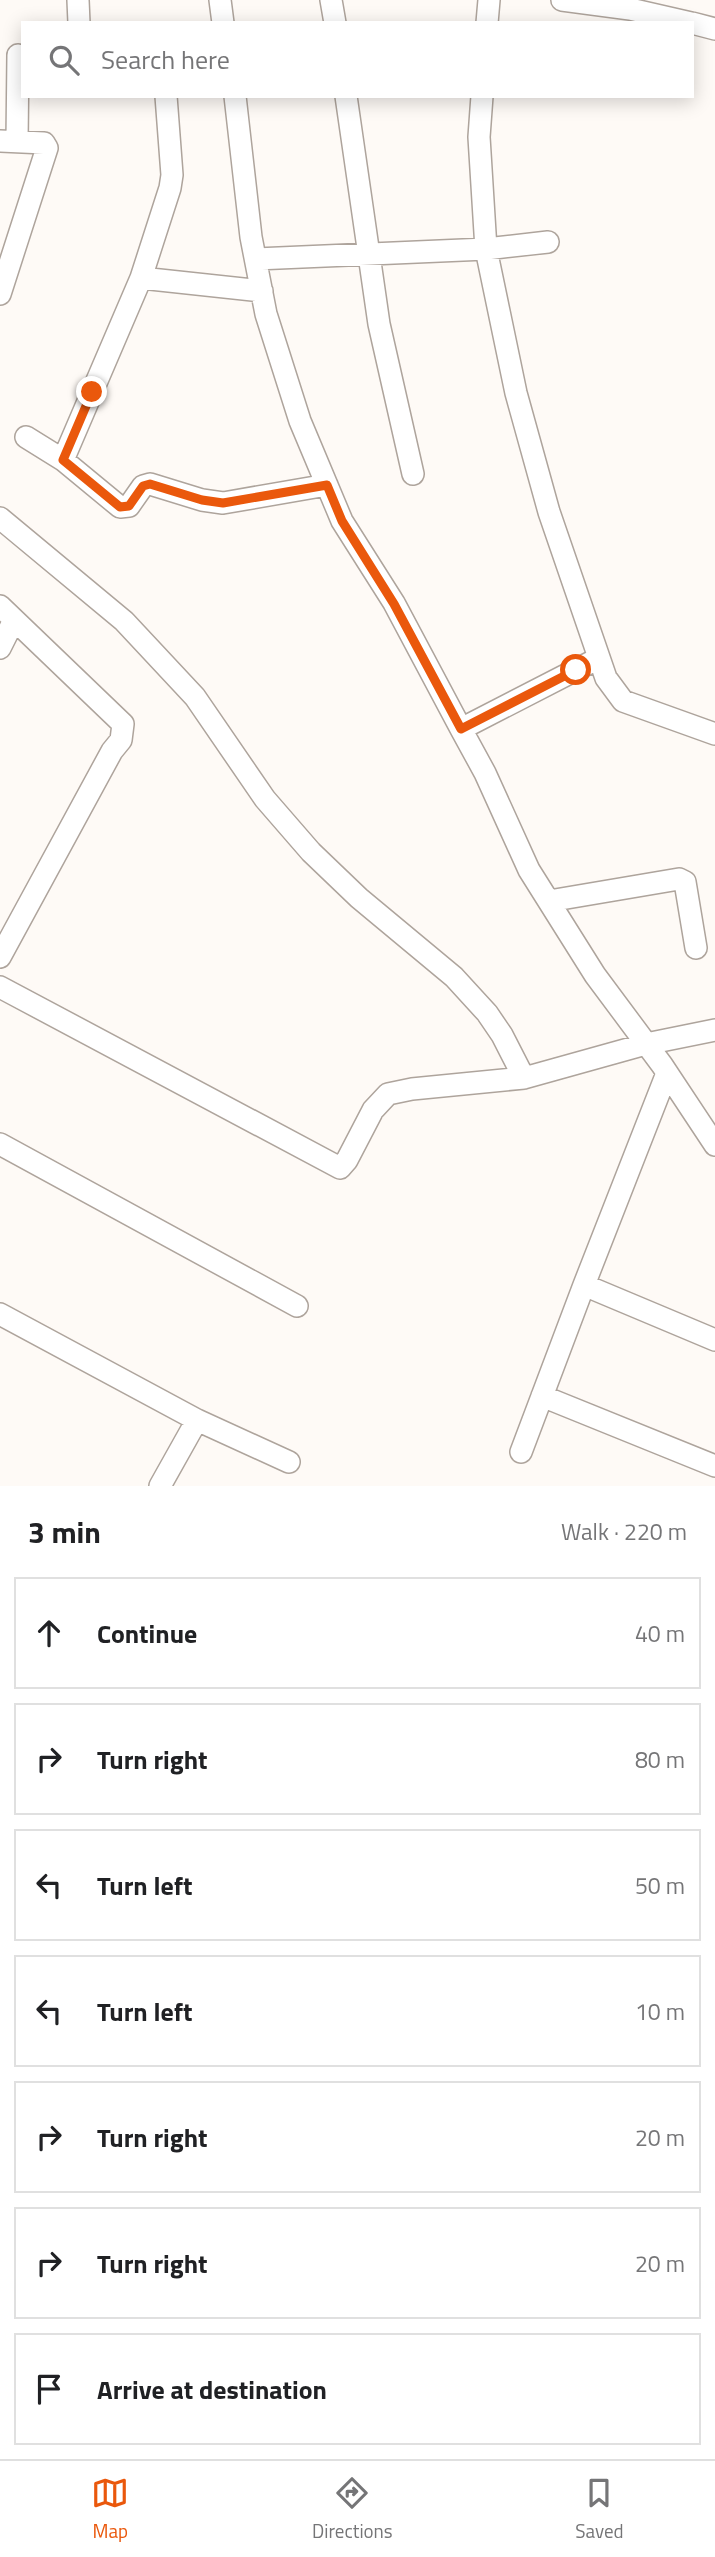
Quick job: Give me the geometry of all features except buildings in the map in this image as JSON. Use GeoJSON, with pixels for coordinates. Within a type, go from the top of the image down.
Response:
{"type":"FeatureCollection","features":[{"type":"Feature","properties":{"kind":"street"},"geometry":{"type":"LineString","coordinates":[[78,0],[79,21]]}},
{"type":"Feature","properties":{"kind":"street"},"geometry":{"type":"LineString","coordinates":[[220,0],[223,21]]}},
{"type":"Feature","properties":{"kind":"street"},"geometry":{"type":"LineString","coordinates":[[331,0],[335,21]]}},
{"type":"Feature","properties":{"kind":"street"},"geometry":{"type":"LineString","coordinates":[[488,21],[489,0]]}},
{"type":"Feature","properties":{"kind":"street"},"geometry":{"type":"LineString","coordinates":[[562,0],[685,16],[715,29]]}},
{"type":"Feature","properties":{"kind":"street"},"geometry":{"type":"LineString","coordinates":[[0,294],[47,148],[44,143],[8,141],[13,55]]}},
{"type":"Feature","properties":{"kind":"street"},"geometry":{"type":"LineString","coordinates":[[63,460],[141,278],[170,188],[172,175],[166,98]]}},
{"type":"Feature","properties":{"kind":"street"},"geometry":{"type":"LineString","coordinates":[[234,98],[256,259],[267,314],[300,421],[342,521],[394,604],[485,773],[529,870],[595,975],[715,1144]]}},
{"type":"Feature","properties":{"kind":"street"},"geometry":{"type":"LineString","coordinates":[[345,98],[379,324],[413,474]]}},
{"type":"Feature","properties":{"kind":"street"},"geometry":{"type":"LineString","coordinates":[[482,98],[479,137],[486,248],[516,393],[545,499],[606,678],[623,701],[715,734]]}},
{"type":"Feature","properties":{"kind":"street"},"geometry":{"type":"LineString","coordinates":[[256,259],[369,255],[548,242]]}},
{"type":"Feature","properties":{"kind":"street"},"geometry":{"type":"LineString","coordinates":[[141,278],[262,291]]}},
{"type":"Feature","properties":{"kind":"street"},"geometry":{"type":"LineString","coordinates":[[26,437],[63,460],[120,507],[129,506],[143,486],[150,484],[202,500],[223,503],[327,485]]}},
{"type":"Feature","properties":{"kind":"street"},"geometry":{"type":"LineString","coordinates":[[0,518],[124,621],[151,649],[195,697],[265,799],[311,852],[359,898],[454,977],[486,1013],[502,1035],[524,1078]]}},
{"type":"Feature","properties":{"kind":"street"},"geometry":{"type":"LineString","coordinates":[[0,648],[7,613]]}},
{"type":"Feature","properties":{"kind":"street"},"geometry":{"type":"LineString","coordinates":[[0,957],[112,751],[121,740],[123,729],[120,720],[7,613]]}},
{"type":"Feature","properties":{"kind":"street"},"geometry":{"type":"LineString","coordinates":[[461,729],[599,658]]}},
{"type":"Feature","properties":{"kind":"street"},"geometry":{"type":"LineString","coordinates":[[549,901],[679,879],[685,882],[696,948]]}},
{"type":"Feature","properties":{"kind":"street"},"geometry":{"type":"LineString","coordinates":[[0,987],[340,1168],[347,1160],[373,1110],[388,1094],[412,1089],[524,1078],[646,1044],[715,1030]]}},
{"type":"Feature","properties":{"kind":"street"},"geometry":{"type":"LineString","coordinates":[[522,1452],[583,1285],[667,1073]]}},
{"type":"Feature","properties":{"kind":"street"},"geometry":{"type":"LineString","coordinates":[[0,1144],[297,1306]]}},
{"type":"Feature","properties":{"kind":"street"},"geometry":{"type":"LineString","coordinates":[[583,1285],[715,1340]]}},
{"type":"Feature","properties":{"kind":"street"},"geometry":{"type":"LineString","coordinates":[[0,1314],[197,1420],[289,1462]]}},
{"type":"Feature","properties":{"kind":"street"},"geometry":{"type":"LineString","coordinates":[[542,1396],[715,1466]]}},
{"type":"Feature","properties":{"kind":"street"},"geometry":{"type":"LineString","coordinates":[[160,1486],[197,1420]]}},
{"type":"Feature","properties":{"kind":"route"},"geometry":{"type":"LineString","coordinates":[[92,392],[63,460],[120,507],[129,506],[143,486],[150,484],[202,500],[223,503],[327,485],[342,521],[394,604],[461,729],[576,670]]}}]}
